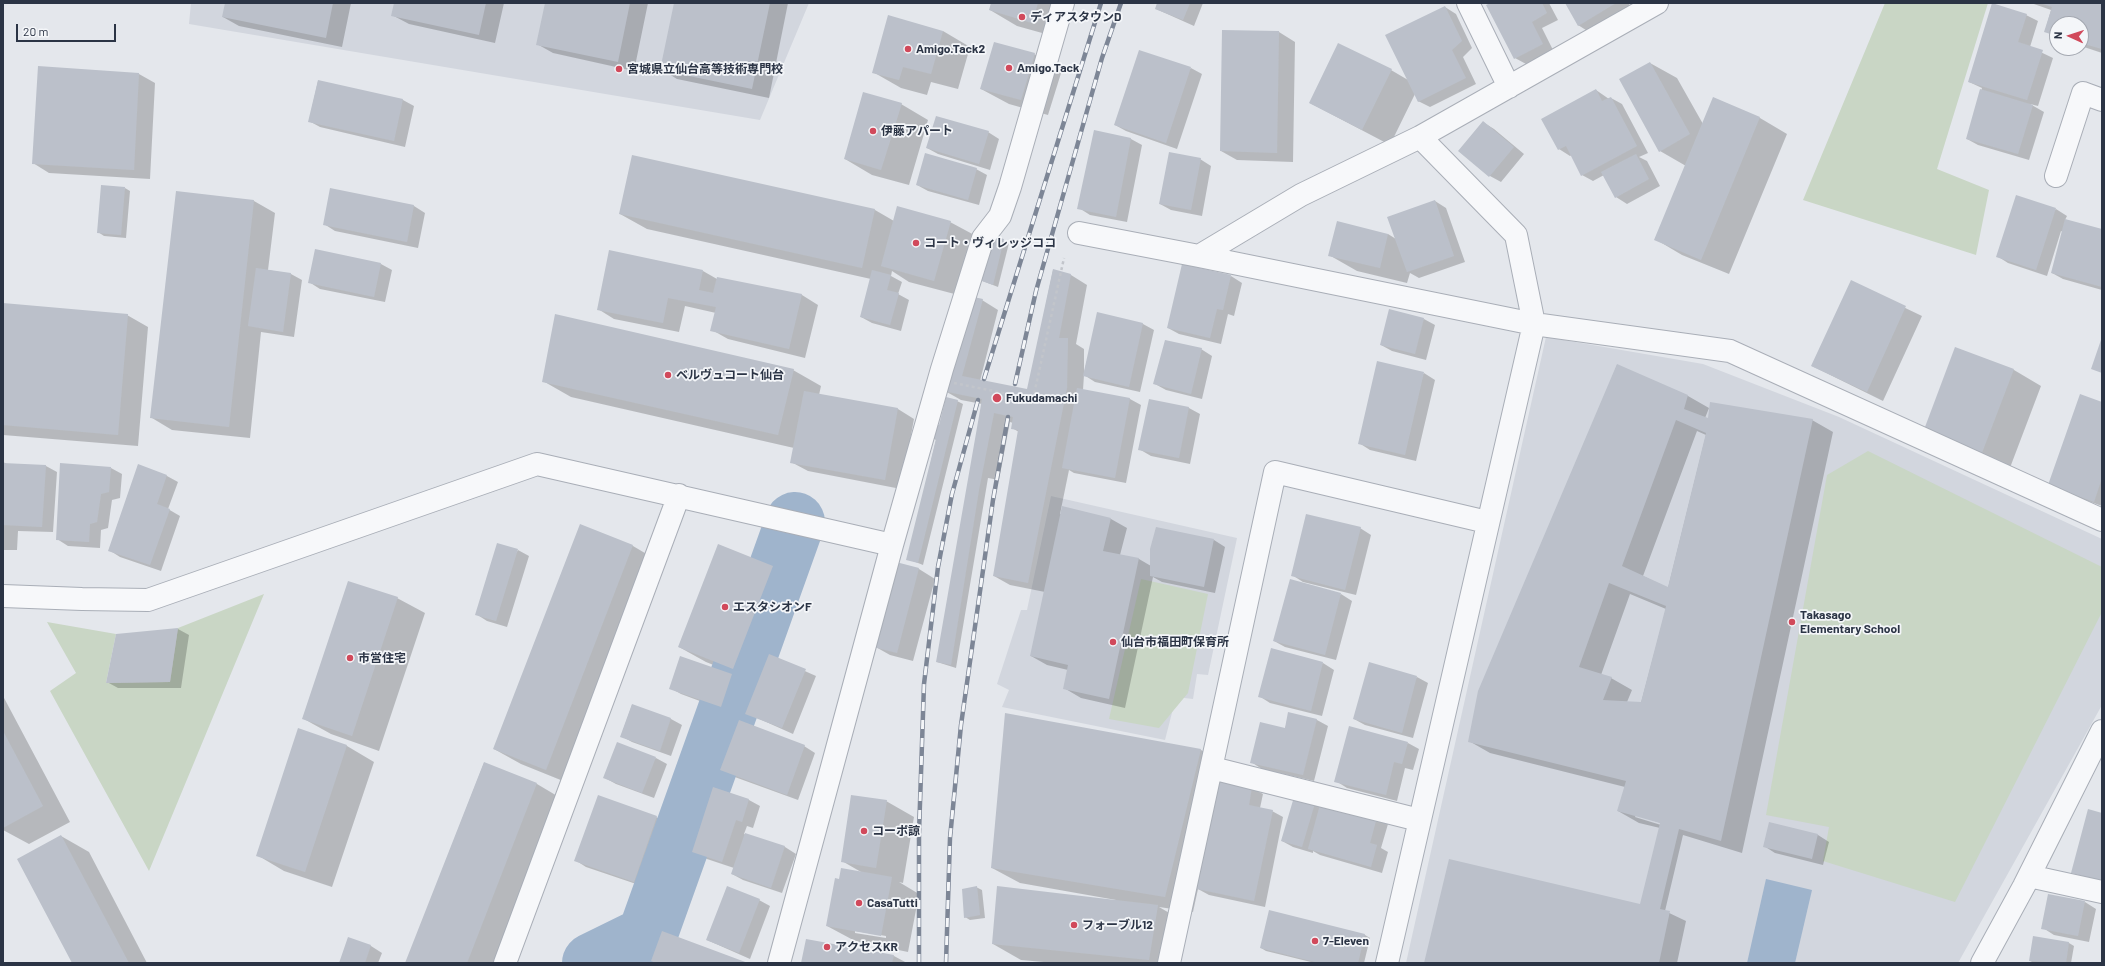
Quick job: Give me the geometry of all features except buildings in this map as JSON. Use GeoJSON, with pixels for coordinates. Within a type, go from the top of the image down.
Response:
{"type":"FeatureCollection","features":[{"type":"Feature","properties":{"kind":"street"},"geometry":{"type":"LineString","coordinates":[[779,963],[892,545],[970,278],[983,238],[1000,216],[1010,187],[1063,3]]}},
{"type":"Feature","properties":{"kind":"street"},"geometry":{"type":"LineString","coordinates":[[1468,3],[1509,87]]}},
{"type":"Feature","properties":{"kind":"street"},"geometry":{"type":"LineString","coordinates":[[1199,256],[1301,195],[1420,137],[1657,3]]}},
{"type":"Feature","properties":{"kind":"street"},"geometry":{"type":"LineString","coordinates":[[2056,176],[2083,93],[2102,100]]}},
{"type":"Feature","properties":{"kind":"street"},"geometry":{"type":"LineString","coordinates":[[1387,963],[1534,324],[1516,235],[1420,137]]}},
{"type":"Feature","properties":{"kind":"street"},"geometry":{"type":"LineString","coordinates":[[1080,234],[1199,256],[1534,324],[1730,351],[2102,520]]}},
{"type":"Feature","properties":{"kind":"street"},"geometry":{"type":"LineString","coordinates":[[3,596],[148,600],[537,464],[679,495],[892,545]]}},
{"type":"Feature","properties":{"kind":"street"},"geometry":{"type":"LineString","coordinates":[[1169,963],[1275,472],[1488,522]]}},
{"type":"Feature","properties":{"kind":"street"},"geometry":{"type":"LineString","coordinates":[[505,963],[679,495]]}},
{"type":"Feature","properties":{"kind":"street"},"geometry":{"type":"LineString","coordinates":[[1982,963],[2029,876],[2102,731]]}},
{"type":"Feature","properties":{"kind":"street"},"geometry":{"type":"LineString","coordinates":[[1212,768],[1419,820]]}},
{"type":"Feature","properties":{"kind":"street"},"geometry":{"type":"LineString","coordinates":[[2029,876],[2102,892]]}},
{"type":"Feature","properties":{"kind":"path"},"geometry":{"type":"LineString","coordinates":[[954,383],[1033,399],[1061,272]]}},
{"type":"Feature","properties":{"kind":"shaded area","name":"宮城県立仙台高等技術専門校"},"geometry":{"type":"Polygon","coordinates":[[[191,3],[809,3],[760,120],[189,24],[191,3]]]}},
{"type":"Feature","properties":{"kind":"shaded area","name":"Takasago Elementary School"},"geometry":{"type":"Polygon","coordinates":[[[1546,337],[1703,364],[1839,417],[2102,539],[2102,705],[1958,963],[1406,963],[1546,337]]]}},
{"type":"Feature","properties":{"kind":"shaded area","name":"仙台市福田町保育所"},"geometry":{"type":"Polygon","coordinates":[[[1051,496],[1237,538],[1208,675],[1197,674],[1193,699],[1176,697],[1165,740],[1002,707],[1009,690],[997,684],[1021,610],[1027,610],[1051,496]]]}},
{"type":"Feature","properties":{"kind":"green space"},"geometry":{"type":"Polygon","coordinates":[[[1885,3],[1988,3],[1937,169],[1989,190],[1976,255],[1803,200],[1885,3]]]}},
{"type":"Feature","properties":{"kind":"green space"},"geometry":{"type":"Polygon","coordinates":[[[1868,451],[2102,567],[2102,612],[1955,902],[1823,861],[1829,827],[1766,815],[1827,475],[1868,451]]]}},
{"type":"Feature","properties":{"kind":"green space"},"geometry":{"type":"Polygon","coordinates":[[[1141,579],[1208,594],[1188,693],[1159,728],[1109,719],[1141,579]]]}},
{"type":"Feature","properties":{"kind":"green space"},"geometry":{"type":"Polygon","coordinates":[[[264,594],[149,871],[50,691],[76,673],[47,622],[116,634],[106,683],[170,682],[178,628],[264,594]]]}},
{"type":"Feature","properties":{"kind":"water"},"geometry":{"type":"Polygon","coordinates":[[[1766,879],[1812,890],[1795,963],[1747,963],[1766,879]]]}},
{"type":"Feature","properties":{"kind":"waterway"},"geometry":{"type":"LineString","coordinates":[[592,963],[647,936],[795,522]]}},
{"type":"Feature","properties":{"kind":"railway"},"geometry":{"type":"LineString","coordinates":[[984,379],[1101,3]]}},
{"type":"Feature","properties":{"kind":"railway"},"geometry":{"type":"LineString","coordinates":[[1015,384],[1036,291],[1102,58],[1121,3]]}},
{"type":"Feature","properties":{"kind":"railway"},"geometry":{"type":"LineString","coordinates":[[919,963],[919,833],[924,684],[938,567],[952,494],[978,400]]}},
{"type":"Feature","properties":{"kind":"railway"},"geometry":{"type":"LineString","coordinates":[[946,963],[950,838],[961,725],[993,500],[1008,417]]}},
{"type":"Feature","properties":{"kind":"place","name":"ディアスタウンD"},"geometry":{"type":"Point","coordinates":[1022,17]}},
{"type":"Feature","properties":{"kind":"place","name":"Amigo.Tack2"},"geometry":{"type":"Point","coordinates":[908,49]}},
{"type":"Feature","properties":{"kind":"place","name":"Amigo.Tack"},"geometry":{"type":"Point","coordinates":[1009,68]}},
{"type":"Feature","properties":{"kind":"place","name":"宮城県立仙台高等技術専門校"},"geometry":{"type":"Point","coordinates":[619,69]}},
{"type":"Feature","properties":{"kind":"place","name":"伊藤アパート"},"geometry":{"type":"Point","coordinates":[873,131]}},
{"type":"Feature","properties":{"kind":"place","name":"コート・ヴィレッジココ"},"geometry":{"type":"Point","coordinates":[916,243]}},
{"type":"Feature","properties":{"kind":"place","name":"ベルヴュコート仙台"},"geometry":{"type":"Point","coordinates":[668,375]}},
{"type":"Feature","properties":{"kind":"place","name":"Fukudamachi"},"geometry":{"type":"Point","coordinates":[997,398]}},
{"type":"Feature","properties":{"kind":"place","name":"エスタシオンF"},"geometry":{"type":"Point","coordinates":[725,607]}},
{"type":"Feature","properties":{"kind":"place","name":"Takasago Elementary School"},"geometry":{"type":"Point","coordinates":[1792,622]}},
{"type":"Feature","properties":{"kind":"place","name":"仙台市福田町保育所"},"geometry":{"type":"Point","coordinates":[1113,642]}},
{"type":"Feature","properties":{"kind":"place","name":"市営住宅"},"geometry":{"type":"Point","coordinates":[350,658]}},
{"type":"Feature","properties":{"kind":"place","name":"コーポ諒"},"geometry":{"type":"Point","coordinates":[864,831]}},
{"type":"Feature","properties":{"kind":"place","name":"CasaTutti"},"geometry":{"type":"Point","coordinates":[859,903]}},
{"type":"Feature","properties":{"kind":"place","name":"フォーブル12"},"geometry":{"type":"Point","coordinates":[1074,925]}},
{"type":"Feature","properties":{"kind":"place","name":"7-Eleven"},"geometry":{"type":"Point","coordinates":[1315,941]}},
{"type":"Feature","properties":{"kind":"place","name":"アクセスKR"},"geometry":{"type":"Point","coordinates":[827,947]}}]}
